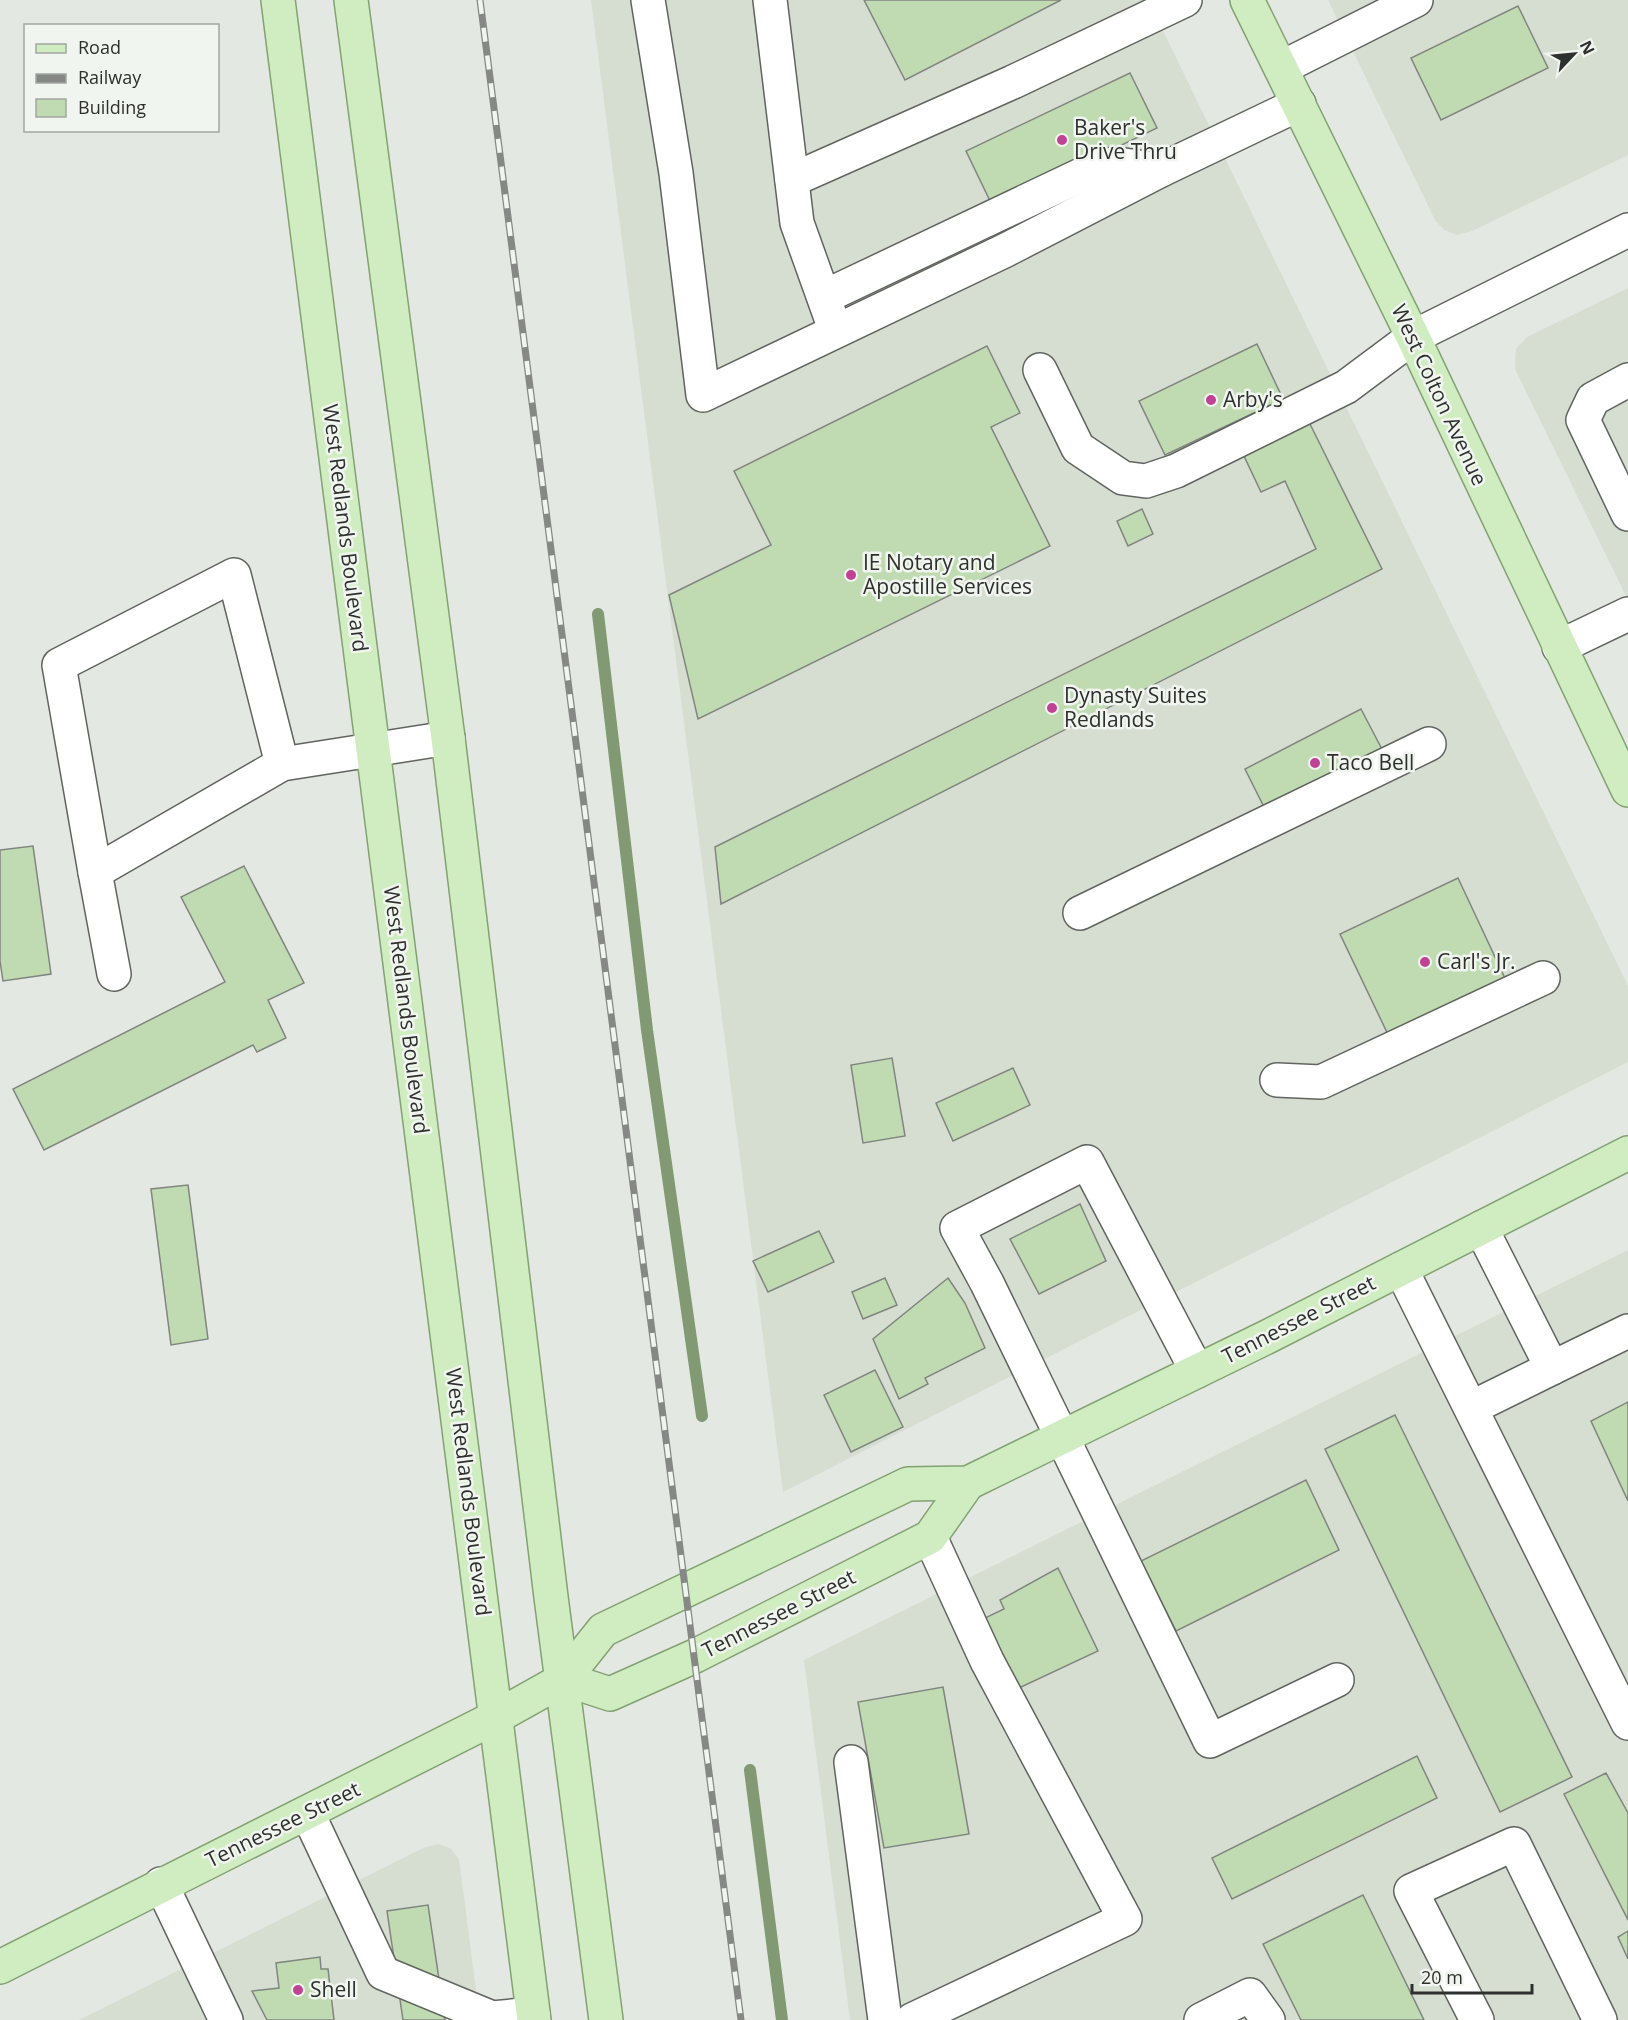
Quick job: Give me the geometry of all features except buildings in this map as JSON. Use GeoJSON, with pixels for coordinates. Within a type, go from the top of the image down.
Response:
{"type":"FeatureCollection","features":[{"type":"Feature","properties":{"kind":"main road","name":"West Redlands Boulevard"},"geometry":{"type":"LineString","coordinates":[[278,0],[533,2017]]}},
{"type":"Feature","properties":{"kind":"main road"},"geometry":{"type":"LineString","coordinates":[[351,0],[448,738],[551,1597],[564,1679],[606,2020]]}},
{"type":"Feature","properties":{"kind":"main road","name":"West Colton Avenue"},"geometry":{"type":"LineString","coordinates":[[1247,0],[1413,337],[1628,790]]}},
{"type":"Feature","properties":{"kind":"main road","name":"Tennessee Street"},"geometry":{"type":"LineString","coordinates":[[0,1967],[161,1884],[308,1814],[496,1718],[564,1679],[603,1629],[908,1485],[968,1484],[1063,1439],[1628,1154]]}},
{"type":"Feature","properties":{"kind":"main road","name":"Tennessee Street"},"geometry":{"type":"LineString","coordinates":[[564,1679],[610,1694],[695,1656],[930,1538],[968,1484]]}},
{"type":"Feature","properties":{"kind":"street"},"geometry":{"type":"LineString","coordinates":[[648,0],[676,173],[703,395],[1006,250],[1161,170],[1299,104]]}},
{"type":"Feature","properties":{"kind":"street"},"geometry":{"type":"LineString","coordinates":[[770,0],[797,223],[836,331]]}},
{"type":"Feature","properties":{"kind":"street"},"geometry":{"type":"LineString","coordinates":[[792,180],[1013,82],[1185,0]]}},
{"type":"Feature","properties":{"kind":"street"},"geometry":{"type":"LineString","coordinates":[[1281,68],[1416,0]]}},
{"type":"Feature","properties":{"kind":"street"},"geometry":{"type":"LineString","coordinates":[[824,297],[1100,166],[1117,164],[1161,170]]}},
{"type":"Feature","properties":{"kind":"street"},"geometry":{"type":"LineString","coordinates":[[1040,370],[1078,448],[1123,478],[1146,481],[1176,471],[1346,387],[1413,337],[1628,230]]}},
{"type":"Feature","properties":{"kind":"street"},"geometry":{"type":"LineString","coordinates":[[1628,380],[1593,399],[1583,420],[1628,514]]}},
{"type":"Feature","properties":{"kind":"street"},"geometry":{"type":"LineString","coordinates":[[114,974],[60,665],[234,575],[282,764]]}},
{"type":"Feature","properties":{"kind":"street"},"geometry":{"type":"LineString","coordinates":[[1559,647],[1628,614]]}},
{"type":"Feature","properties":{"kind":"street"},"geometry":{"type":"LineString","coordinates":[[95,872],[282,764],[448,738]]}},
{"type":"Feature","properties":{"kind":"street"},"geometry":{"type":"LineString","coordinates":[[1080,913],[1429,744]]}},
{"type":"Feature","properties":{"kind":"street"},"geometry":{"type":"LineString","coordinates":[[1277,1080],[1321,1082],[1543,978]]}},
{"type":"Feature","properties":{"kind":"street"},"geometry":{"type":"LineString","coordinates":[[1197,1371],[1087,1162],[957,1228],[1210,1741],[1337,1680]]}},
{"type":"Feature","properties":{"kind":"street"},"geometry":{"type":"LineString","coordinates":[[1481,1228],[1552,1368]]}},
{"type":"Feature","properties":{"kind":"street"},"geometry":{"type":"LineString","coordinates":[[1401,1269],[1628,1723]]}},
{"type":"Feature","properties":{"kind":"street"},"geometry":{"type":"LineString","coordinates":[[1471,1408],[1628,1331]]}},
{"type":"Feature","properties":{"kind":"street"},"geometry":{"type":"LineString","coordinates":[[912,2020],[1125,1919],[987,1661],[930,1538]]}},
{"type":"Feature","properties":{"kind":"street"},"geometry":{"type":"LineString","coordinates":[[851,1762],[885,2020]]}},
{"type":"Feature","properties":{"kind":"street"},"geometry":{"type":"LineString","coordinates":[[308,1814],[383,1973],[492,2018],[533,2017]]}},
{"type":"Feature","properties":{"kind":"street"},"geometry":{"type":"LineString","coordinates":[[1477,2020],[1412,1891],[1514,1844],[1600,2020]]}},
{"type":"Feature","properties":{"kind":"street"},"geometry":{"type":"LineString","coordinates":[[161,1884],[226,2020]]}},
{"type":"Feature","properties":{"kind":"street"},"geometry":{"type":"LineString","coordinates":[[1201,2020],[1259,2008]]}},
{"type":"Feature","properties":{"kind":"shaded area"},"geometry":{"type":"Polygon","coordinates":[[[591,0],[1148,0],[1628,986],[1628,1062],[783,1492],[591,0]]]}},
{"type":"Feature","properties":{"kind":"shaded area"},"geometry":{"type":"Polygon","coordinates":[[[1328,0],[1628,0],[1628,155],[1472,231],[1457,235],[1444,230],[1435,220],[1328,0]]]}},
{"type":"Feature","properties":{"kind":"shaded area"},"geometry":{"type":"Polygon","coordinates":[[[1628,288],[1628,600],[1515,369],[1516,349],[1527,337],[1628,288]]]}},
{"type":"Feature","properties":{"kind":"shaded area"},"geometry":{"type":"Polygon","coordinates":[[[1628,1250],[1628,2020],[850,2020],[804,1660],[1628,1250]]]}},
{"type":"Feature","properties":{"kind":"shaded area"},"geometry":{"type":"Polygon","coordinates":[[[438,1844],[450,1848],[459,1859],[480,2020],[79,2020],[423,1848],[438,1844]]]}},
{"type":"Feature","properties":{"kind":"waterway"},"geometry":{"type":"LineString","coordinates":[[598,614],[647,1030],[702,1416]]}},
{"type":"Feature","properties":{"kind":"waterway"},"geometry":{"type":"LineString","coordinates":[[750,1770],[782,2020]]}},
{"type":"Feature","properties":{"kind":"railway"},"geometry":{"type":"LineString","coordinates":[[480,0],[741,2020]]}},
{"type":"Feature","properties":{"kind":"place","name":"Baker's Drive Thru"},"geometry":{"type":"Point","coordinates":[1062,140]}},
{"type":"Feature","properties":{"kind":"place","name":"Arby's"},"geometry":{"type":"Point","coordinates":[1211,400]}},
{"type":"Feature","properties":{"kind":"place","name":"IE Notary and Apostille Services"},"geometry":{"type":"Point","coordinates":[851,575]}},
{"type":"Feature","properties":{"kind":"place","name":"Dynasty Suites Redlands"},"geometry":{"type":"Point","coordinates":[1052,708]}},
{"type":"Feature","properties":{"kind":"place","name":"Taco Bell"},"geometry":{"type":"Point","coordinates":[1315,763]}},
{"type":"Feature","properties":{"kind":"place","name":"Carl's Jr."},"geometry":{"type":"Point","coordinates":[1425,962]}},
{"type":"Feature","properties":{"kind":"place","name":"Shell"},"geometry":{"type":"Point","coordinates":[298,1990]}}]}
